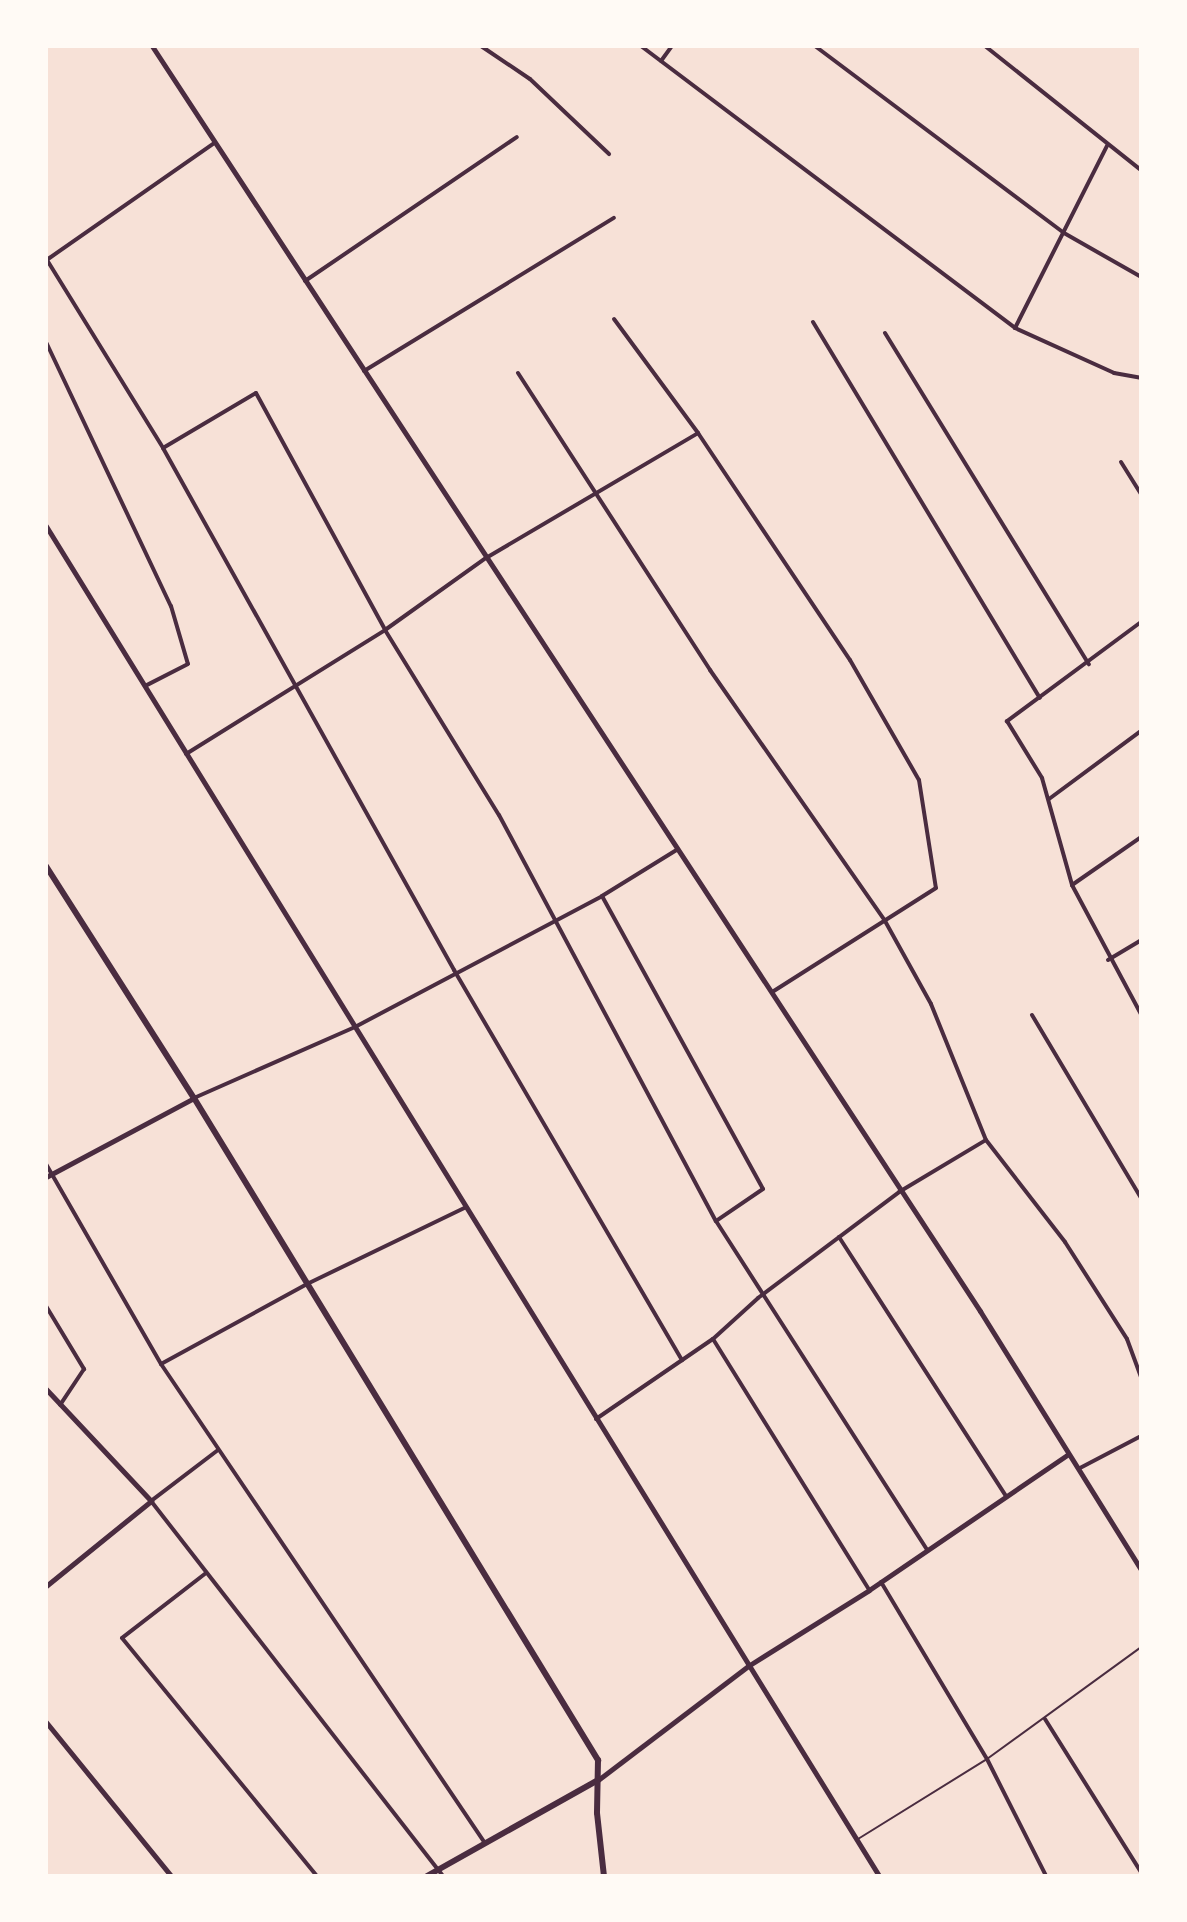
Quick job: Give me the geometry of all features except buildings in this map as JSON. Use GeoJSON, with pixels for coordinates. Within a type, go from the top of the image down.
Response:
{"type":"FeatureCollection","features":[{"type":"Feature","properties":{"kind":"main road"},"geometry":{"type":"LineString","coordinates":[[46,866],[194,1098],[598,1760],[604,1876]]}},
{"type":"Feature","properties":{"kind":"main road"},"geometry":{"type":"LineString","coordinates":[[427,1876],[441,1873],[598,1780]]}},
{"type":"Feature","properties":{"kind":"street"},"geometry":{"type":"LineString","coordinates":[[152,46],[1080,1468],[1141,1570]]}},
{"type":"Feature","properties":{"kind":"street"},"geometry":{"type":"LineString","coordinates":[[481,46],[530,79],[609,154]]}},
{"type":"Feature","properties":{"kind":"street"},"geometry":{"type":"LineString","coordinates":[[641,46],[1015,328],[1114,373],[1141,378]]}},
{"type":"Feature","properties":{"kind":"street"},"geometry":{"type":"LineString","coordinates":[[661,61],[672,46]]}},
{"type":"Feature","properties":{"kind":"street"},"geometry":{"type":"LineString","coordinates":[[815,46],[1064,233],[1141,277]]}},
{"type":"Feature","properties":{"kind":"street"},"geometry":{"type":"LineString","coordinates":[[985,46],[1102,134],[1107,146],[1141,170]]}},
{"type":"Feature","properties":{"kind":"street"},"geometry":{"type":"LineString","coordinates":[[305,281],[517,137]]}},
{"type":"Feature","properties":{"kind":"street"},"geometry":{"type":"LineString","coordinates":[[214,143],[47,260],[163,448],[454,970],[682,1360]]}},
{"type":"Feature","properties":{"kind":"street"},"geometry":{"type":"LineString","coordinates":[[1015,328],[1107,146]]}},
{"type":"Feature","properties":{"kind":"street"},"geometry":{"type":"LineString","coordinates":[[364,371],[614,218]]}},
{"type":"Feature","properties":{"kind":"street"},"geometry":{"type":"LineString","coordinates":[[614,319],[698,433],[850,660],[919,780],[936,888],[770,994]]}},
{"type":"Feature","properties":{"kind":"street"},"geometry":{"type":"LineString","coordinates":[[813,322],[1040,698]]}},
{"type":"Feature","properties":{"kind":"street"},"geometry":{"type":"LineString","coordinates":[[885,333],[1089,664]]}},
{"type":"Feature","properties":{"kind":"street"},"geometry":{"type":"LineString","coordinates":[[46,342],[171,606],[188,664],[145,686]]}},
{"type":"Feature","properties":{"kind":"street"},"geometry":{"type":"LineString","coordinates":[[518,373],[710,670],[885,921],[931,1004],[986,1140],[1065,1242],[1127,1339],[1141,1377]]}},
{"type":"Feature","properties":{"kind":"street"},"geometry":{"type":"LineString","coordinates":[[163,448],[256,393],[385,630],[499,815],[716,1221],[927,1550]]}},
{"type":"Feature","properties":{"kind":"street"},"geometry":{"type":"LineString","coordinates":[[186,754],[385,630],[486,558],[698,433]]}},
{"type":"Feature","properties":{"kind":"street"},"geometry":{"type":"LineString","coordinates":[[1121,462],[1141,494]]}},
{"type":"Feature","properties":{"kind":"street"},"geometry":{"type":"LineString","coordinates":[[46,526],[879,1876]]}},
{"type":"Feature","properties":{"kind":"street"},"geometry":{"type":"LineString","coordinates":[[1141,622],[1089,664],[1007,721],[1042,778],[1072,885],[1108,960],[1141,1014]]}},
{"type":"Feature","properties":{"kind":"street"},"geometry":{"type":"LineString","coordinates":[[1049,799],[1141,731]]}},
{"type":"Feature","properties":{"kind":"street"},"geometry":{"type":"LineString","coordinates":[[1072,885],[1141,837]]}},
{"type":"Feature","properties":{"kind":"street"},"geometry":{"type":"LineString","coordinates":[[49,1176],[194,1098],[355,1027],[454,970],[602,896],[678,849]]}},
{"type":"Feature","properties":{"kind":"street"},"geometry":{"type":"LineString","coordinates":[[602,896],[763,1189],[716,1221]]}},
{"type":"Feature","properties":{"kind":"street"},"geometry":{"type":"LineString","coordinates":[[1108,960],[1141,940]]}},
{"type":"Feature","properties":{"kind":"street"},"geometry":{"type":"LineString","coordinates":[[1032,1015],[1141,1198]]}},
{"type":"Feature","properties":{"kind":"street"},"geometry":{"type":"LineString","coordinates":[[596,1419],[713,1339],[763,1294],[899,1192],[986,1140]]}},
{"type":"Feature","properties":{"kind":"street"},"geometry":{"type":"LineString","coordinates":[[46,1164],[49,1176],[161,1364],[487,1845]]}},
{"type":"Feature","properties":{"kind":"street"},"geometry":{"type":"LineString","coordinates":[[161,1364],[307,1284],[466,1207]]}},
{"type":"Feature","properties":{"kind":"street"},"geometry":{"type":"LineString","coordinates":[[839,1237],[1006,1496]]}},
{"type":"Feature","properties":{"kind":"street"},"geometry":{"type":"LineString","coordinates":[[46,1306],[84,1369],[60,1405]]}},
{"type":"Feature","properties":{"kind":"street"},"geometry":{"type":"LineString","coordinates":[[713,1339],[869,1590]]}},
{"type":"Feature","properties":{"kind":"street"},"geometry":{"type":"LineString","coordinates":[[46,1389],[151,1501],[441,1873]]}},
{"type":"Feature","properties":{"kind":"street"},"geometry":{"type":"LineString","coordinates":[[1080,1468],[1141,1436]]}},
{"type":"Feature","properties":{"kind":"street"},"geometry":{"type":"LineString","coordinates":[[46,1586],[218,1450]]}},
{"type":"Feature","properties":{"kind":"street"},"geometry":{"type":"LineString","coordinates":[[598,1780],[748,1666],[869,1590],[1068,1454]]}},
{"type":"Feature","properties":{"kind":"street"},"geometry":{"type":"LineString","coordinates":[[206,1573],[122,1638],[317,1876]]}},
{"type":"Feature","properties":{"kind":"street"},"geometry":{"type":"LineString","coordinates":[[881,1582],[987,1759],[1046,1876]]}},
{"type":"Feature","properties":{"kind":"street"},"geometry":{"type":"LineString","coordinates":[[1045,1719],[1141,1872]]}},
{"type":"Feature","properties":{"kind":"street"},"geometry":{"type":"LineString","coordinates":[[46,1722],[171,1876]]}},
{"type":"Feature","properties":{"kind":"lane"},"geometry":{"type":"LineString","coordinates":[[857,1840],[987,1759],[1141,1647]]}}]}
